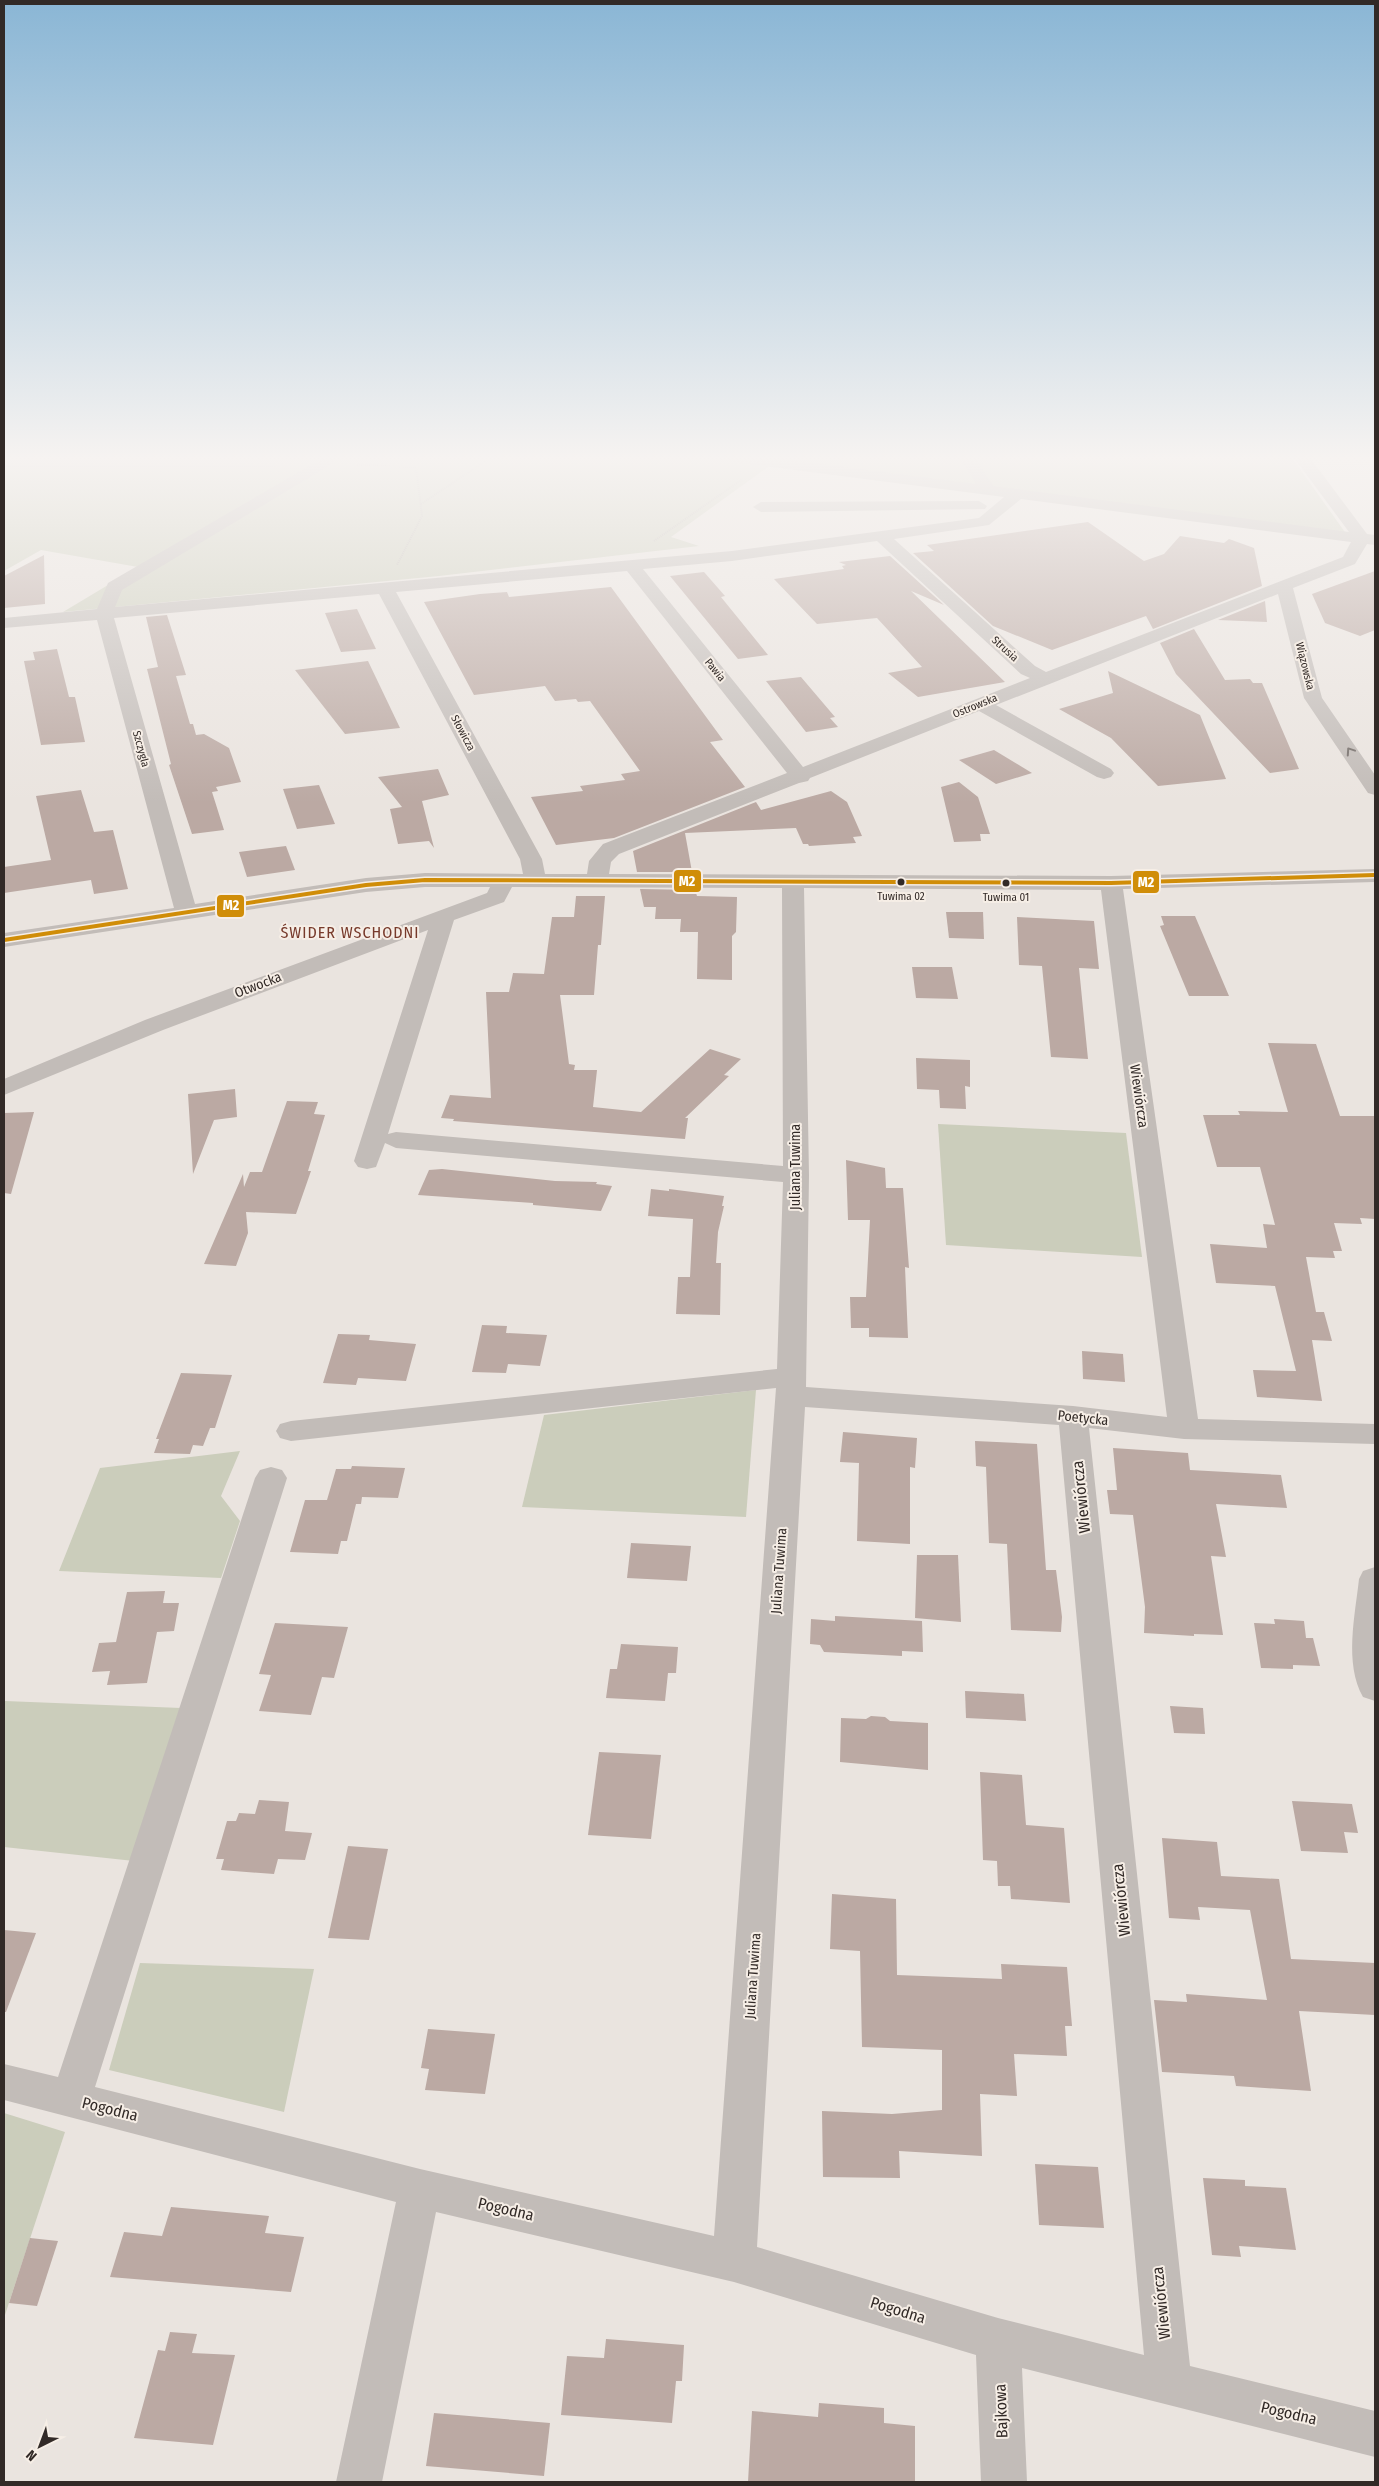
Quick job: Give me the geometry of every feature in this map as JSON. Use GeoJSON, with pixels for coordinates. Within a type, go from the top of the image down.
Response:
{"type":"FeatureCollection","features":[{"type":"Feature","properties":{"kind":"street"},"geometry":{"type":"LineString","coordinates":[[104,614],[114,587],[141,571]]}},
{"type":"Feature","properties":{"kind":"street"},"geometry":{"type":"LineString","coordinates":[[4,623],[558,571]]}},
{"type":"Feature","properties":{"kind":"street","name":"Pawia"},"geometry":{"type":"LineString","coordinates":[[636,571],[801,776]]}},
{"type":"Feature","properties":{"kind":"street","name":"Strusia"},"geometry":{"type":"LineString","coordinates":[[919,571],[1028,670],[1044,678]]}},
{"type":"Feature","properties":{"kind":"street","name":"Ostrowska"},"geometry":{"type":"LineString","coordinates":[[597,880],[600,861],[611,849],[1319,571]]}},
{"type":"Feature","properties":{"kind":"street","name":"Wiązowska"},"geometry":{"type":"LineString","coordinates":[[1284,584],[1313,698],[1375,789]]}},
{"type":"Feature","properties":{"kind":"street","name":"Słowicza"},"geometry":{"type":"LineString","coordinates":[[385,588],[531,859],[535,880]]}},
{"type":"Feature","properties":{"kind":"street","name":"Szczygla"},"geometry":{"type":"LineString","coordinates":[[104,614],[186,912]]}},
{"type":"Feature","properties":{"kind":"street"},"geometry":{"type":"LineString","coordinates":[[980,704],[1104,773]]}},
{"type":"Feature","properties":{"kind":"street"},"geometry":{"type":"LineString","coordinates":[[4,940],[366,885],[449,879],[1110,883],[1375,876]]}},
{"type":"Feature","properties":{"kind":"street"},"geometry":{"type":"LineString","coordinates":[[367,1160],[447,915],[449,879]]}},
{"type":"Feature","properties":{"kind":"street","name":"Otwocka"},"geometry":{"type":"LineString","coordinates":[[4,1088],[154,1025],[496,897],[505,880]]}},
{"type":"Feature","properties":{"kind":"street","name":"Juliana Tuwima"},"geometry":{"type":"LineString","coordinates":[[734,2261],[791,1387],[796,1175],[793,881]]}},
{"type":"Feature","properties":{"kind":"street","name":"Wiewiórcza"},"geometry":{"type":"LineString","coordinates":[[1110,883],[1184,1429]]}},
{"type":"Feature","properties":{"kind":"street"},"geometry":{"type":"LineString","coordinates":[[396,1140],[796,1175]]}},
{"type":"Feature","properties":{"kind":"street","name":"Poetycka"},"geometry":{"type":"LineString","coordinates":[[291,1431],[791,1387],[1184,1429],[1375,1434]]}},
{"type":"Feature","properties":{"kind":"street","name":"Wiewiórcza"},"geometry":{"type":"LineString","coordinates":[[1073,1416],[1169,2384]]}},
{"type":"Feature","properties":{"kind":"street"},"geometry":{"type":"LineString","coordinates":[[70,2099],[271,1478]]}},
{"type":"Feature","properties":{"kind":"street"},"geometry":{"type":"LineString","coordinates":[[1375,1579],[1372,1613],[1371,1674],[1375,1688]]}},
{"type":"Feature","properties":{"kind":"street","name":"Pogodna"},"geometry":{"type":"LineString","coordinates":[[4,2082],[420,2189],[734,2261],[998,2340],[1375,2434]]}},
{"type":"Feature","properties":{"kind":"street"},"geometry":{"type":"LineString","coordinates":[[359,2482],[420,2189]]}},
{"type":"Feature","properties":{"kind":"street","name":"Bajkowa"},"geometry":{"type":"LineString","coordinates":[[998,2340],[1004,2482]]}},
{"type":"Feature","properties":{"kind":"green space"},"geometry":{"type":"Polygon","coordinates":[[[131,571],[482,571],[439,576],[63,612],[131,571]]]}},
{"type":"Feature","properties":{"kind":"green space"},"geometry":{"type":"Polygon","coordinates":[[[938,1124],[1126,1133],[1142,1257],[946,1245],[938,1124]]]}},
{"type":"Feature","properties":{"kind":"green space"},"geometry":{"type":"Polygon","coordinates":[[[756,1390],[746,1517],[522,1507],[544,1415],[756,1390]]]}},
{"type":"Feature","properties":{"kind":"green space"},"geometry":{"type":"Polygon","coordinates":[[[240,1451],[221,1496],[240,1521],[221,1578],[59,1571],[100,1468],[240,1451]]]}},
{"type":"Feature","properties":{"kind":"green space"},"geometry":{"type":"Polygon","coordinates":[[[5,1701],[181,1708],[134,1861],[4,1847],[5,1701]]]}},
{"type":"Feature","properties":{"kind":"green space"},"geometry":{"type":"Polygon","coordinates":[[[140,1963],[314,1969],[284,2112],[109,2070],[140,1963]]]}},
{"type":"Feature","properties":{"kind":"green space"},"geometry":{"type":"Polygon","coordinates":[[[4,2113],[65,2132],[4,2318],[4,2113]]]}},
{"type":"Feature","properties":{"kind":"building"},"geometry":{"type":"Polygon","coordinates":[[[13,571],[44,571],[45,604],[4,608],[4,576],[13,571]]]}},
{"type":"Feature","properties":{"kind":"building"},"geometry":{"type":"Polygon","coordinates":[[[830,571],[907,571],[944,605],[911,591],[1005,682],[918,697],[888,673],[922,667],[877,618],[817,624],[774,579],[830,571]]]}},
{"type":"Feature","properties":{"kind":"building"},"geometry":{"type":"Polygon","coordinates":[[[933,571],[1259,571],[1262,586],[1153,629],[1146,616],[1052,650],[993,626],[933,571]]]}},
{"type":"Feature","properties":{"kind":"building"},"geometry":{"type":"Polygon","coordinates":[[[1375,571],[1375,630],[1360,636],[1325,623],[1312,594],[1375,571]]]}},
{"type":"Feature","properties":{"kind":"building"},"geometry":{"type":"Polygon","coordinates":[[[704,572],[725,596],[721,597],[768,655],[738,659],[670,576],[704,572]]]}},
{"type":"Feature","properties":{"kind":"building"},"geometry":{"type":"Polygon","coordinates":[[[611,587],[723,740],[710,742],[745,787],[614,838],[556,845],[531,797],[583,791],[580,786],[625,780],[621,774],[640,771],[590,701],[578,702],[576,699],[555,701],[545,686],[474,695],[424,602],[480,594],[507,592],[509,597],[611,587]]]}},
{"type":"Feature","properties":{"kind":"building"},"geometry":{"type":"Polygon","coordinates":[[[1265,601],[1267,622],[1218,620],[1265,601]]]}},
{"type":"Feature","properties":{"kind":"building"},"geometry":{"type":"Polygon","coordinates":[[[357,609],[376,649],[341,652],[325,613],[357,609]]]}},
{"type":"Feature","properties":{"kind":"building"},"geometry":{"type":"Polygon","coordinates":[[[167,615],[186,675],[176,676],[190,724],[193,724],[196,735],[204,734],[229,748],[241,782],[216,787],[218,791],[212,792],[224,830],[192,834],[169,765],[171,764],[147,669],[158,667],[146,617],[167,615]]]}},
{"type":"Feature","properties":{"kind":"building"},"geometry":{"type":"Polygon","coordinates":[[[1194,629],[1225,680],[1250,679],[1253,683],[1262,683],[1299,769],[1270,773],[1176,674],[1160,643],[1194,629]]]}},
{"type":"Feature","properties":{"kind":"building"},"geometry":{"type":"Polygon","coordinates":[[[57,649],[69,697],[75,697],[85,742],[41,745],[24,661],[35,660],[33,652],[57,649]]]}},
{"type":"Feature","properties":{"kind":"building"},"geometry":{"type":"Polygon","coordinates":[[[368,661],[400,728],[345,734],[295,670],[368,661]]]}},
{"type":"Feature","properties":{"kind":"building"},"geometry":{"type":"Polygon","coordinates":[[[1108,671],[1200,715],[1226,779],[1158,786],[1111,738],[1059,709],[1113,693],[1108,671]]]}},
{"type":"Feature","properties":{"kind":"building"},"geometry":{"type":"Polygon","coordinates":[[[801,677],[835,717],[830,718],[838,727],[806,732],[766,681],[801,677]]]}},
{"type":"Feature","properties":{"kind":"building"},"geometry":{"type":"Polygon","coordinates":[[[994,750],[1032,773],[996,784],[959,760],[994,750]]]}},
{"type":"Feature","properties":{"kind":"building"},"geometry":{"type":"Polygon","coordinates":[[[438,769],[449,795],[422,801],[434,848],[429,841],[398,844],[390,809],[402,807],[378,777],[438,769]]]}},
{"type":"Feature","properties":{"kind":"building"},"geometry":{"type":"Polygon","coordinates":[[[959,782],[978,797],[990,834],[980,834],[981,841],[954,842],[941,787],[959,782]]]}},
{"type":"Feature","properties":{"kind":"building"},"geometry":{"type":"Polygon","coordinates":[[[319,785],[335,824],[297,829],[283,789],[319,785]]]}},
{"type":"Feature","properties":{"kind":"building"},"geometry":{"type":"Polygon","coordinates":[[[81,790],[94,832],[113,830],[128,889],[94,894],[91,880],[4,893],[4,867],[51,860],[36,796],[81,790]]]}},
{"type":"Feature","properties":{"kind":"building"},"geometry":{"type":"Polygon","coordinates":[[[831,791],[847,802],[862,836],[853,837],[856,843],[809,846],[808,844],[803,844],[796,828],[685,833],[692,872],[637,872],[633,851],[756,802],[761,810],[831,791]]]}},
{"type":"Feature","properties":{"kind":"building"},"geometry":{"type":"Polygon","coordinates":[[[286,846],[295,870],[247,877],[239,852],[286,846]]]}},
{"type":"Feature","properties":{"kind":"building"},"geometry":{"type":"Polygon","coordinates":[[[640,889],[695,890],[697,896],[737,897],[736,932],[732,936],[732,980],[697,979],[698,932],[680,932],[681,919],[655,919],[656,907],[644,907],[640,889]]]}},
{"type":"Feature","properties":{"kind":"building"},"geometry":{"type":"Polygon","coordinates":[[[576,896],[605,896],[601,945],[598,945],[594,995],[560,995],[569,1064],[575,1065],[574,1070],[597,1070],[593,1107],[641,1112],[710,1049],[741,1059],[724,1075],[729,1076],[685,1118],[688,1118],[685,1139],[453,1121],[454,1119],[441,1118],[450,1095],[491,1098],[486,992],[509,992],[513,973],[544,974],[552,917],[574,917],[576,896]]]}},
{"type":"Feature","properties":{"kind":"building"},"geometry":{"type":"Polygon","coordinates":[[[946,912],[983,912],[984,939],[949,938],[946,912]]]}},
{"type":"Feature","properties":{"kind":"building"},"geometry":{"type":"Polygon","coordinates":[[[1161,916],[1195,916],[1229,996],[1189,996],[1160,926],[1164,925],[1161,916]]]}},
{"type":"Feature","properties":{"kind":"building"},"geometry":{"type":"Polygon","coordinates":[[[1017,917],[1094,921],[1099,969],[1079,968],[1088,1059],[1051,1057],[1042,966],[1019,965],[1017,917]]]}},
{"type":"Feature","properties":{"kind":"building"},"geometry":{"type":"Polygon","coordinates":[[[912,967],[952,967],[958,999],[916,998],[912,967]]]}},
{"type":"Feature","properties":{"kind":"building"},"geometry":{"type":"Polygon","coordinates":[[[1268,1043],[1316,1044],[1340,1116],[1375,1116],[1375,1219],[1360,1218],[1362,1224],[1334,1223],[1342,1251],[1333,1251],[1335,1258],[1306,1257],[1316,1312],[1324,1312],[1332,1341],[1312,1340],[1322,1401],[1257,1397],[1253,1370],[1296,1371],[1275,1286],[1216,1283],[1210,1244],[1267,1248],[1263,1224],[1275,1225],[1260,1167],[1217,1167],[1203,1115],[1240,1115],[1238,1111],[1288,1112],[1268,1043]]]}},
{"type":"Feature","properties":{"kind":"building"},"geometry":{"type":"Polygon","coordinates":[[[916,1058],[970,1060],[970,1087],[965,1086],[966,1109],[940,1108],[939,1090],[917,1089],[916,1058]]]}},
{"type":"Feature","properties":{"kind":"building"},"geometry":{"type":"Polygon","coordinates":[[[235,1089],[237,1117],[214,1120],[193,1174],[188,1094],[235,1089]]]}},
{"type":"Feature","properties":{"kind":"building"},"geometry":{"type":"Polygon","coordinates":[[[287,1101],[318,1102],[314,1114],[325,1115],[308,1171],[311,1171],[296,1214],[246,1212],[248,1233],[236,1266],[204,1264],[243,1174],[244,1187],[250,1172],[262,1172],[287,1101]]]}},
{"type":"Feature","properties":{"kind":"building"},"geometry":{"type":"Polygon","coordinates":[[[34,1112],[11,1194],[4,1193],[4,1113],[34,1112]]]}},
{"type":"Feature","properties":{"kind":"building"},"geometry":{"type":"Polygon","coordinates":[[[846,1160],[885,1168],[886,1188],[903,1188],[909,1268],[905,1267],[908,1338],[869,1337],[869,1328],[851,1328],[850,1297],[866,1297],[870,1220],[848,1220],[846,1160]]]}},
{"type":"Feature","properties":{"kind":"building"},"geometry":{"type":"Polygon","coordinates":[[[442,1169],[555,1181],[597,1182],[596,1184],[612,1186],[601,1211],[533,1205],[533,1203],[418,1195],[429,1170],[442,1169]]]}},
{"type":"Feature","properties":{"kind":"building"},"geometry":{"type":"Polygon","coordinates":[[[651,1189],[669,1191],[669,1189],[724,1196],[722,1206],[724,1206],[718,1232],[716,1263],[721,1263],[720,1315],[676,1314],[678,1277],[690,1277],[693,1219],[648,1216],[651,1189]]]}},
{"type":"Feature","properties":{"kind":"building"},"geometry":{"type":"Polygon","coordinates":[[[482,1325],[507,1326],[506,1333],[547,1335],[540,1366],[508,1364],[506,1373],[472,1372],[482,1325]]]}},
{"type":"Feature","properties":{"kind":"building"},"geometry":{"type":"Polygon","coordinates":[[[338,1334],[370,1335],[369,1340],[416,1344],[406,1381],[358,1378],[356,1385],[323,1383],[338,1334]]]}},
{"type":"Feature","properties":{"kind":"building"},"geometry":{"type":"Polygon","coordinates":[[[1082,1351],[1123,1354],[1125,1382],[1083,1379],[1082,1351]]]}},
{"type":"Feature","properties":{"kind":"building"},"geometry":{"type":"Polygon","coordinates":[[[181,1373],[232,1375],[215,1428],[210,1428],[203,1446],[193,1445],[190,1454],[154,1453],[159,1439],[156,1439],[181,1373]]]}},
{"type":"Feature","properties":{"kind":"building"},"geometry":{"type":"Polygon","coordinates":[[[843,1432],[917,1438],[915,1468],[910,1467],[910,1544],[857,1541],[859,1463],[840,1462],[843,1432]]]}},
{"type":"Feature","properties":{"kind":"building"},"geometry":{"type":"Polygon","coordinates":[[[975,1441],[1037,1444],[1046,1570],[1056,1570],[1062,1617],[1061,1632],[1011,1630],[1007,1544],[989,1543],[986,1467],[976,1466],[975,1441]]]}},
{"type":"Feature","properties":{"kind":"building"},"geometry":{"type":"Polygon","coordinates":[[[1113,1448],[1188,1453],[1190,1470],[1281,1475],[1287,1508],[1216,1504],[1226,1557],[1211,1556],[1223,1635],[1194,1634],[1194,1636],[1144,1633],[1145,1607],[1133,1515],[1110,1514],[1107,1490],[1117,1490],[1113,1448]]]}},
{"type":"Feature","properties":{"kind":"building"},"geometry":{"type":"Polygon","coordinates":[[[352,1466],[405,1468],[398,1498],[362,1497],[361,1504],[356,1504],[347,1541],[341,1541],[338,1554],[290,1552],[305,1500],[327,1500],[336,1469],[351,1469],[352,1466]]]}},
{"type":"Feature","properties":{"kind":"building"},"geometry":{"type":"Polygon","coordinates":[[[631,1543],[691,1546],[687,1581],[627,1578],[631,1543]]]}},
{"type":"Feature","properties":{"kind":"building"},"geometry":{"type":"Polygon","coordinates":[[[917,1555],[958,1555],[961,1622],[915,1618],[917,1555]]]}},
{"type":"Feature","properties":{"kind":"building"},"geometry":{"type":"Polygon","coordinates":[[[165,1591],[163,1603],[179,1603],[174,1631],[157,1632],[147,1683],[107,1685],[110,1671],[92,1672],[99,1643],[116,1642],[127,1592],[165,1591]]]}},
{"type":"Feature","properties":{"kind":"building"},"geometry":{"type":"Polygon","coordinates":[[[835,1616],[922,1621],[923,1652],[902,1651],[902,1656],[824,1652],[820,1645],[810,1644],[811,1619],[835,1621],[835,1616]]]}},
{"type":"Feature","properties":{"kind":"building"},"geometry":{"type":"Polygon","coordinates":[[[1274,1619],[1304,1621],[1306,1638],[1313,1638],[1320,1666],[1293,1665],[1293,1669],[1261,1668],[1254,1623],[1275,1624],[1274,1619]]]}},
{"type":"Feature","properties":{"kind":"building"},"geometry":{"type":"Polygon","coordinates":[[[275,1623],[348,1627],[334,1678],[322,1677],[311,1715],[259,1711],[271,1675],[259,1674],[275,1623]]]}},
{"type":"Feature","properties":{"kind":"building"},"geometry":{"type":"Polygon","coordinates":[[[621,1644],[678,1647],[676,1673],[668,1673],[665,1701],[606,1698],[610,1669],[617,1669],[621,1644]]]}},
{"type":"Feature","properties":{"kind":"building"},"geometry":{"type":"Polygon","coordinates":[[[965,1691],[1024,1694],[1026,1721],[966,1718],[965,1691]]]}},
{"type":"Feature","properties":{"kind":"building"},"geometry":{"type":"Polygon","coordinates":[[[1170,1706],[1203,1708],[1205,1734],[1174,1733],[1170,1706]]]}},
{"type":"Feature","properties":{"kind":"building"},"geometry":{"type":"Polygon","coordinates":[[[871,1716],[885,1717],[890,1721],[928,1723],[928,1770],[840,1762],[841,1718],[866,1719],[871,1716]]]}},
{"type":"Feature","properties":{"kind":"building"},"geometry":{"type":"Polygon","coordinates":[[[599,1752],[661,1755],[651,1839],[588,1835],[599,1752]]]}},
{"type":"Feature","properties":{"kind":"building"},"geometry":{"type":"Polygon","coordinates":[[[980,1772],[1022,1775],[1026,1825],[1064,1828],[1070,1903],[1011,1899],[1010,1886],[998,1886],[997,1861],[983,1860],[980,1772]]]}},
{"type":"Feature","properties":{"kind":"building"},"geometry":{"type":"Polygon","coordinates":[[[259,1800],[289,1802],[285,1831],[312,1833],[305,1860],[278,1859],[274,1874],[221,1870],[224,1859],[216,1859],[227,1821],[236,1821],[239,1813],[255,1814],[259,1800]]]}},
{"type":"Feature","properties":{"kind":"building"},"geometry":{"type":"Polygon","coordinates":[[[1292,1801],[1352,1804],[1358,1833],[1344,1832],[1348,1853],[1301,1851],[1292,1801]]]}},
{"type":"Feature","properties":{"kind":"building"},"geometry":{"type":"Polygon","coordinates":[[[1162,1838],[1217,1842],[1221,1876],[1279,1879],[1291,1959],[1375,1963],[1375,2015],[1299,2011],[1311,2091],[1236,2086],[1234,2076],[1162,2072],[1154,2000],[1187,2002],[1186,1994],[1267,2000],[1250,1910],[1198,1907],[1200,1920],[1169,1918],[1162,1838]]]}},
{"type":"Feature","properties":{"kind":"building"},"geometry":{"type":"Polygon","coordinates":[[[348,1846],[388,1849],[369,1940],[328,1938],[348,1846]]]}},
{"type":"Feature","properties":{"kind":"building"},"geometry":{"type":"Polygon","coordinates":[[[832,1894],[896,1899],[897,1975],[1002,1979],[1001,1964],[1067,1967],[1072,2026],[1065,2026],[1067,2056],[1014,2054],[1017,2096],[980,2094],[982,2156],[899,2151],[900,2178],[823,2177],[822,2111],[892,2114],[942,2110],[942,2050],[862,2047],[860,1951],[830,1949],[832,1894]]]}},
{"type":"Feature","properties":{"kind":"building"},"geometry":{"type":"Polygon","coordinates":[[[4,1930],[36,1933],[6,2012],[4,2012],[4,1930]]]}},
{"type":"Feature","properties":{"kind":"building"},"geometry":{"type":"Polygon","coordinates":[[[428,2029],[495,2034],[485,2094],[425,2090],[429,2069],[421,2068],[428,2029]]]}},
{"type":"Feature","properties":{"kind":"building"},"geometry":{"type":"Polygon","coordinates":[[[1035,2164],[1098,2167],[1104,2228],[1039,2225],[1035,2164]]]}},
{"type":"Feature","properties":{"kind":"building"},"geometry":{"type":"Polygon","coordinates":[[[1203,2178],[1245,2180],[1245,2186],[1286,2188],[1296,2250],[1239,2246],[1241,2257],[1212,2255],[1203,2178]]]}},
{"type":"Feature","properties":{"kind":"building"},"geometry":{"type":"Polygon","coordinates":[[[171,2207],[269,2216],[265,2233],[304,2237],[291,2292],[110,2277],[124,2232],[162,2236],[171,2207]]]}},
{"type":"Feature","properties":{"kind":"building"},"geometry":{"type":"Polygon","coordinates":[[[30,2238],[58,2241],[37,2306],[9,2303],[30,2238]]]}},
{"type":"Feature","properties":{"kind":"building"},"geometry":{"type":"Polygon","coordinates":[[[170,2332],[197,2334],[192,2353],[235,2355],[213,2445],[134,2438],[158,2350],[165,2351],[170,2332]]]}},
{"type":"Feature","properties":{"kind":"building"},"geometry":{"type":"Polygon","coordinates":[[[606,2339],[684,2345],[682,2381],[676,2381],[672,2423],[561,2415],[567,2356],[604,2358],[606,2339]]]}},
{"type":"Feature","properties":{"kind":"building"},"geometry":{"type":"Polygon","coordinates":[[[819,2403],[884,2408],[884,2423],[915,2426],[915,2482],[748,2482],[752,2411],[818,2417],[819,2403]]]}},
{"type":"Feature","properties":{"kind":"building"},"geometry":{"type":"Polygon","coordinates":[[[434,2413],[550,2423],[544,2476],[426,2466],[434,2413]]]}},
{"type":"Feature","properties":{"kind":"transit line","name":"M2"},"geometry":{"type":"LineString","coordinates":[[4,940],[366,885],[425,880],[1111,883],[1375,875]]}},
{"type":"Feature","properties":{"kind":"place","name":"Tuwima 02"},"geometry":{"type":"Point","coordinates":[901,882]}},
{"type":"Feature","properties":{"kind":"place","name":"Tuwima 01"},"geometry":{"type":"Point","coordinates":[1006,883]}},
{"type":"Feature","properties":{"kind":"district","name":"ŚWIDER WSCHODNI"},"geometry":{"type":"Point","coordinates":[350,932]}}]}
